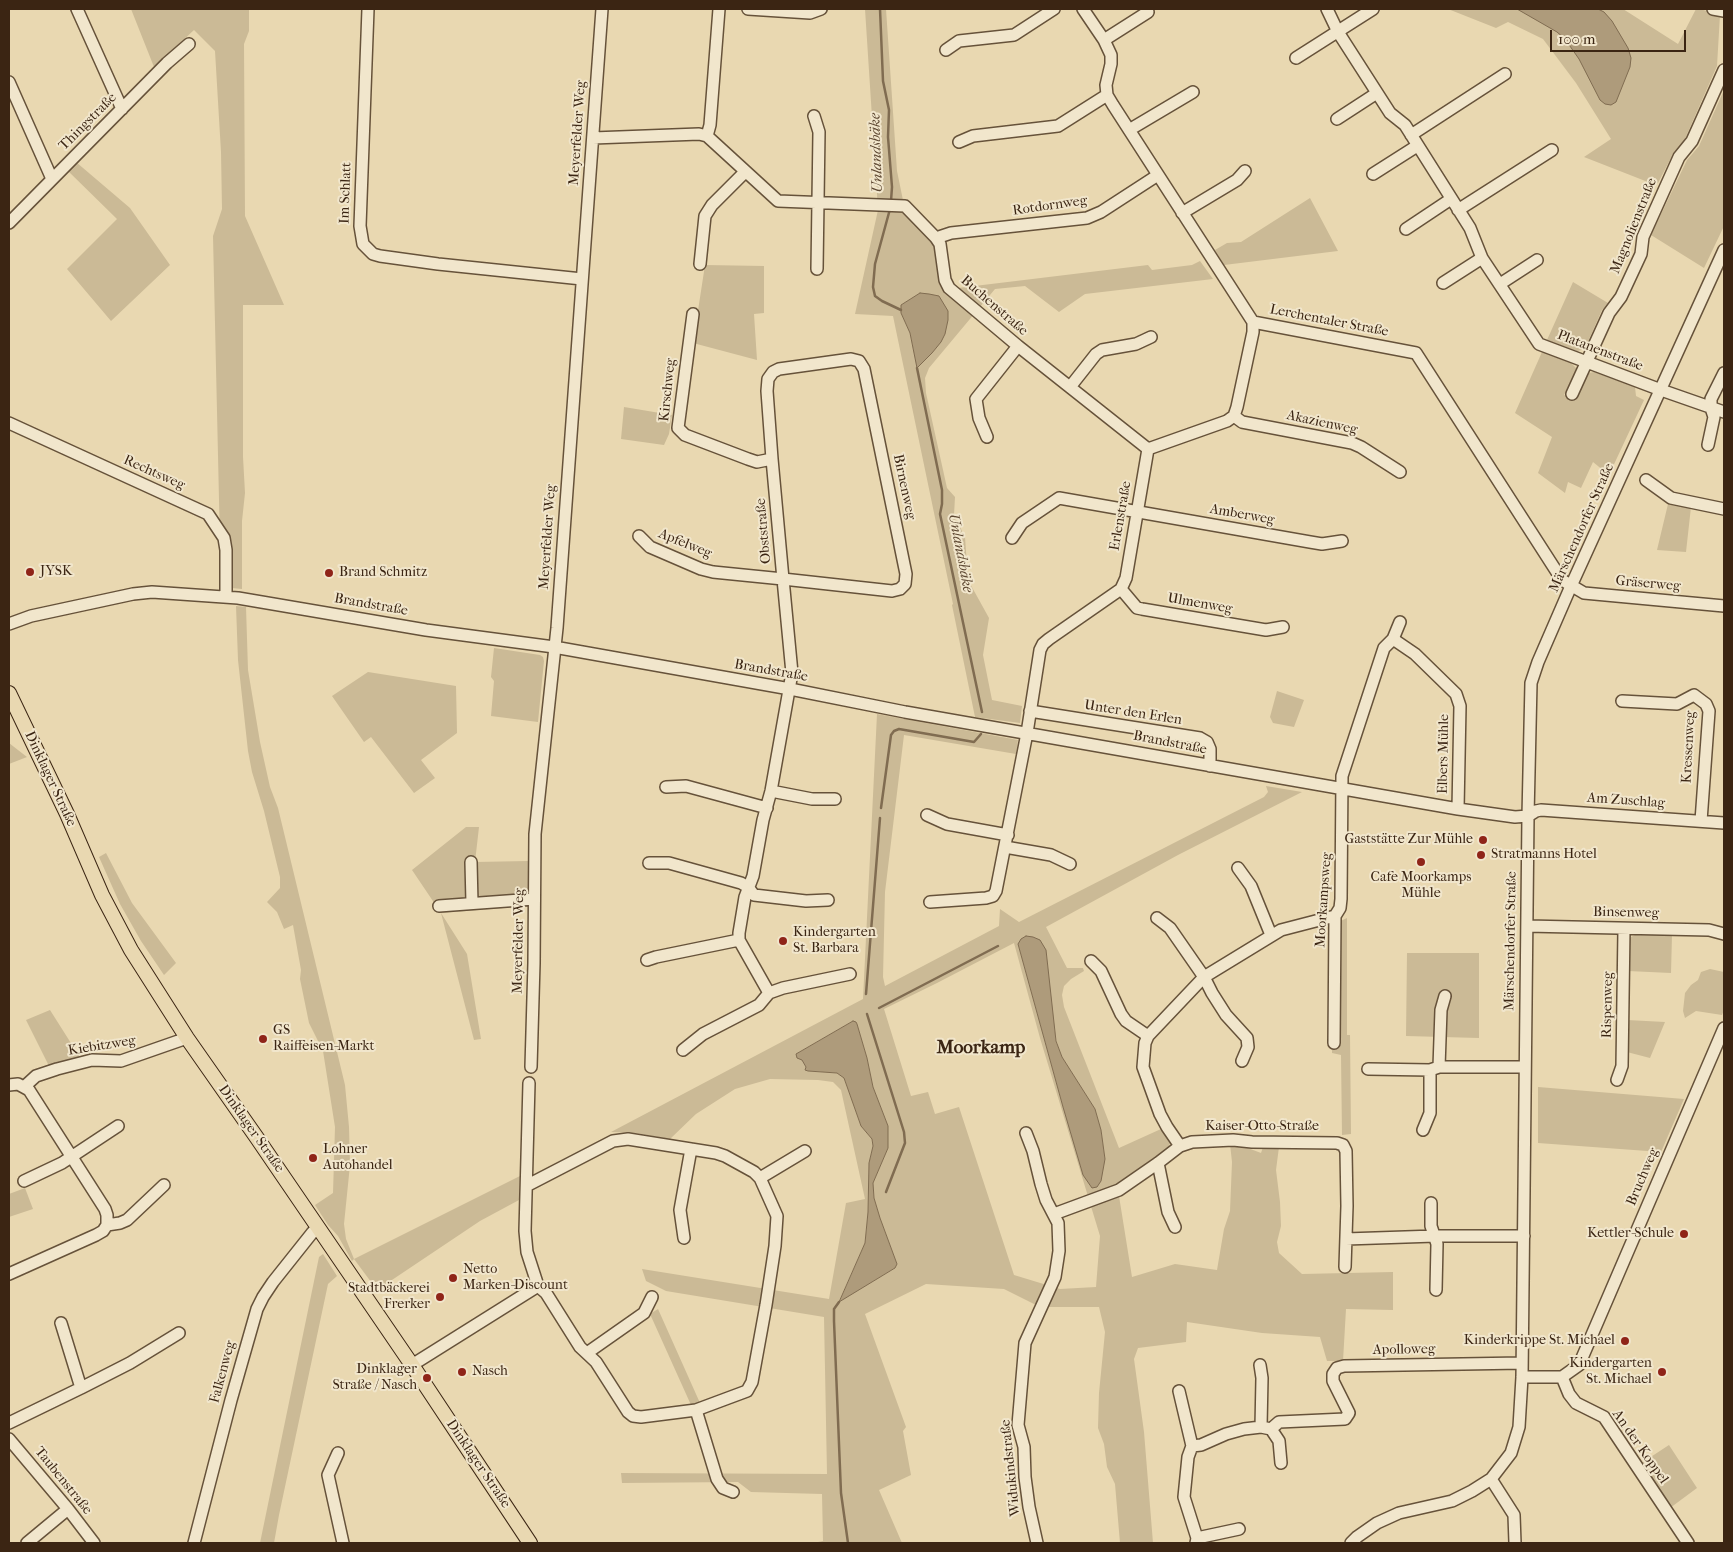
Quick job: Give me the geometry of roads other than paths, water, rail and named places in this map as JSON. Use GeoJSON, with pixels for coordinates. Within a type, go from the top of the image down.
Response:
{"type":"FeatureCollection","features":[{"type":"Feature","properties":{"kind":"main road","name":"Dinklager Straße"},"geometry":{"type":"LineString","coordinates":[[9,693],[67,814],[102,895],[131,950],[187,1038],[412,1365],[527,1542]]}},
{"type":"Feature","properties":{"kind":"street"},"geometry":{"type":"LineString","coordinates":[[77,9],[122,109]]}},
{"type":"Feature","properties":{"kind":"street","name":"Im Schlatt"},"geometry":{"type":"LineString","coordinates":[[368,9],[360,226],[363,244],[373,254],[380,256],[582,279]]}},
{"type":"Feature","properties":{"kind":"street","name":"Meyerfelder Weg"},"geometry":{"type":"LineString","coordinates":[[531,1067],[535,834],[557,628],[602,9]]}},
{"type":"Feature","properties":{"kind":"street"},"geometry":{"type":"LineString","coordinates":[[593,138],[699,134],[707,136],[710,125],[719,9]]}},
{"type":"Feature","properties":{"kind":"street"},"geometry":{"type":"LineString","coordinates":[[748,9],[810,13],[821,9]]}},
{"type":"Feature","properties":{"kind":"street"},"geometry":{"type":"LineString","coordinates":[[946,50],[959,41],[1014,35],[1054,9]]}},
{"type":"Feature","properties":{"kind":"street"},"geometry":{"type":"LineString","coordinates":[[959,142],[973,136],[1058,126],[1107,95],[1106,85],[1111,55],[1104,40],[1083,9]]}},
{"type":"Feature","properties":{"kind":"street","name":"Platanenstraße"},"geometry":{"type":"LineString","coordinates":[[1327,9],[1338,32],[1390,113],[1405,126],[1470,228],[1482,258],[1539,344],[1724,412]]}},
{"type":"Feature","properties":{"kind":"street"},"geometry":{"type":"LineString","coordinates":[[1296,58],[1374,9]]}},
{"type":"Feature","properties":{"kind":"street"},"geometry":{"type":"LineString","coordinates":[[1713,9],[1724,11]]}},
{"type":"Feature","properties":{"kind":"street"},"geometry":{"type":"LineString","coordinates":[[1104,40],[1148,12]]}},
{"type":"Feature","properties":{"kind":"street","name":"Thingstraße"},"geometry":{"type":"LineString","coordinates":[[9,223],[180,50],[189,44]]}},
{"type":"Feature","properties":{"kind":"street","name":"Magnolienstraße"},"geometry":{"type":"LineString","coordinates":[[1572,394],[1608,313],[1621,296],[1641,254],[1645,234],[1679,158],[1692,141],[1724,70]]}},
{"type":"Feature","properties":{"kind":"street"},"geometry":{"type":"LineString","coordinates":[[1411,135],[1505,74]]}},
{"type":"Feature","properties":{"kind":"street"},"geometry":{"type":"LineString","coordinates":[[9,82],[52,179]]}},
{"type":"Feature","properties":{"kind":"street"},"geometry":{"type":"LineString","coordinates":[[1129,130],[1193,92]]}},
{"type":"Feature","properties":{"kind":"street"},"geometry":{"type":"LineString","coordinates":[[1337,119],[1377,93]]}},
{"type":"Feature","properties":{"kind":"street","name":"Lerchentaler Straße"},"geometry":{"type":"LineString","coordinates":[[1107,95],[1253,322],[1416,353],[1562,580],[1572,586]]}},
{"type":"Feature","properties":{"kind":"street"},"geometry":{"type":"LineString","coordinates":[[814,116],[819,132],[818,269]]}},
{"type":"Feature","properties":{"kind":"street","name":"Buchenstraße"},"geometry":{"type":"LineString","coordinates":[[707,136],[778,201],[819,204],[901,205],[909,208],[936,238],[942,250],[945,280],[949,288],[1148,450]]}},
{"type":"Feature","properties":{"kind":"street"},"geometry":{"type":"LineString","coordinates":[[1373,174],[1417,146]]}},
{"type":"Feature","properties":{"kind":"street"},"geometry":{"type":"LineString","coordinates":[[1458,210],[1552,150]]}},
{"type":"Feature","properties":{"kind":"street"},"geometry":{"type":"LineString","coordinates":[[1182,213],[1237,180],[1245,171]]}},
{"type":"Feature","properties":{"kind":"street"},"geometry":{"type":"LineString","coordinates":[[700,264],[706,216],[712,205],[745,172]]}},
{"type":"Feature","properties":{"kind":"street","name":"Rotdornweg"},"geometry":{"type":"LineString","coordinates":[[936,238],[951,233],[1087,218],[1101,212],[1158,175]]}},
{"type":"Feature","properties":{"kind":"street"},"geometry":{"type":"LineString","coordinates":[[1406,229],[1451,199]]}},
{"type":"Feature","properties":{"kind":"street","name":"Märschendorfer Straße"},"geometry":{"type":"LineString","coordinates":[[1351,1543],[1377,1523],[1400,1513],[1452,1501],[1491,1479],[1511,1453],[1519,1427],[1522,1377],[1524,1067],[1531,683],[1538,662],[1724,250]]}},
{"type":"Feature","properties":{"kind":"street"},"geometry":{"type":"LineString","coordinates":[[1443,283],[1482,258]]}},
{"type":"Feature","properties":{"kind":"street"},"geometry":{"type":"LineString","coordinates":[[1500,284],[1536,260]]}},
{"type":"Feature","properties":{"kind":"street","name":"Kirschweg"},"geometry":{"type":"LineString","coordinates":[[693,314],[678,428],[685,435],[756,462],[772,459]]}},
{"type":"Feature","properties":{"kind":"street"},"geometry":{"type":"LineString","coordinates":[[1148,450],[1227,421],[1234,416],[1238,408],[1253,332],[1253,322]]}},
{"type":"Feature","properties":{"kind":"street"},"geometry":{"type":"LineString","coordinates":[[1070,387],[1096,354],[1102,350],[1136,344],[1150,337]]}},
{"type":"Feature","properties":{"kind":"street"},"geometry":{"type":"LineString","coordinates":[[987,436],[979,418],[976,399],[1018,346]]}},
{"type":"Feature","properties":{"kind":"street","name":"Birnenweg"},"geometry":{"type":"LineString","coordinates":[[773,372],[779,369],[852,359],[859,361],[864,369],[906,574],[905,584],[900,589],[892,591],[783,579]]}},
{"type":"Feature","properties":{"kind":"street","name":"Obststraße"},"geometry":{"type":"LineString","coordinates":[[739,940],[748,887],[753,876],[771,791],[792,673],[767,391],[768,379],[773,372]]}},
{"type":"Feature","properties":{"kind":"street"},"geometry":{"type":"LineString","coordinates":[[1708,445],[1714,418],[1711,399],[1724,373]]}},
{"type":"Feature","properties":{"kind":"street","name":"Akazienweg"},"geometry":{"type":"LineString","coordinates":[[1234,416],[1242,422],[1352,443],[1400,472]]}},
{"type":"Feature","properties":{"kind":"street","name":"Rechtsweg"},"geometry":{"type":"LineString","coordinates":[[9,423],[208,514],[224,538],[226,550],[226,596]]}},
{"type":"Feature","properties":{"kind":"street","name":"Erlenstraße"},"geometry":{"type":"LineString","coordinates":[[1121,589],[1126,578],[1148,450]]}},
{"type":"Feature","properties":{"kind":"street"},"geometry":{"type":"LineString","coordinates":[[1646,480],[1672,498],[1724,509]]}},
{"type":"Feature","properties":{"kind":"street","name":"Amberweg"},"geometry":{"type":"LineString","coordinates":[[1012,538],[1022,523],[1059,498],[1316,543],[1342,542]]}},
{"type":"Feature","properties":{"kind":"street","name":"Apfelweg"},"geometry":{"type":"LineString","coordinates":[[639,536],[650,547],[701,569],[713,572],[783,579]]}},
{"type":"Feature","properties":{"kind":"street","name":"Gräserweg"},"geometry":{"type":"LineString","coordinates":[[1572,586],[1584,593],[1724,606]]}},
{"type":"Feature","properties":{"kind":"street"},"geometry":{"type":"LineString","coordinates":[[930,902],[993,896],[996,891],[1007,841],[1040,650],[1043,644],[1121,589]]}},
{"type":"Feature","properties":{"kind":"street","name":"Ulmenweg"},"geometry":{"type":"LineString","coordinates":[[1121,589],[1137,608],[1266,630],[1283,628]]}},
{"type":"Feature","properties":{"kind":"street","name":"Brandstraße"},"geometry":{"type":"LineString","coordinates":[[9,624],[31,616],[133,594],[152,592],[251,599],[426,630],[554,647],[790,689],[905,712],[1458,809],[1515,818],[1528,816]]}},
{"type":"Feature","properties":{"kind":"street"},"geometry":{"type":"LineString","coordinates":[[1343,789],[1342,776],[1384,648],[1393,639],[1400,622]]}},
{"type":"Feature","properties":{"kind":"street","name":"Elbers Mühle"},"geometry":{"type":"LineString","coordinates":[[1393,639],[1416,654],[1456,694],[1460,706],[1458,809]]}},
{"type":"Feature","properties":{"kind":"street","name":"Kressenweg"},"geometry":{"type":"LineString","coordinates":[[1622,701],[1678,704],[1694,695],[1706,704],[1709,711],[1701,821]]}},
{"type":"Feature","properties":{"kind":"street","name":"Unter den Erlen"},"geometry":{"type":"LineString","coordinates":[[1030,712],[1200,738],[1207,742],[1210,749],[1210,766]]}},
{"type":"Feature","properties":{"kind":"street"},"geometry":{"type":"LineString","coordinates":[[666,787],[686,786],[767,808]]}},
{"type":"Feature","properties":{"kind":"street","name":"Moorkampsweg"},"geometry":{"type":"LineString","coordinates":[[1334,1043],[1335,916],[1340,908],[1341,899],[1343,789]]}},
{"type":"Feature","properties":{"kind":"street"},"geometry":{"type":"LineString","coordinates":[[771,791],[812,799],[835,799]]}},
{"type":"Feature","properties":{"kind":"street","name":"Am Zuschlag"},"geometry":{"type":"LineString","coordinates":[[1528,816],[1541,810],[1724,823]]}},
{"type":"Feature","properties":{"kind":"street"},"geometry":{"type":"LineString","coordinates":[[927,815],[947,824],[1052,855],[1070,864]]}},
{"type":"Feature","properties":{"kind":"street"},"geometry":{"type":"LineString","coordinates":[[471,862],[472,903]]}},
{"type":"Feature","properties":{"kind":"street"},"geometry":{"type":"LineString","coordinates":[[649,862],[669,863],[741,883],[748,887],[754,895],[806,901],[828,900]]}},
{"type":"Feature","properties":{"kind":"street"},"geometry":{"type":"LineString","coordinates":[[1238,868],[1251,886],[1270,935]]}},
{"type":"Feature","properties":{"kind":"street"},"geometry":{"type":"LineString","coordinates":[[439,906],[534,898]]}},
{"type":"Feature","properties":{"kind":"street"},"geometry":{"type":"LineString","coordinates":[[1180,1146],[1160,1114],[1142,1067],[1145,1043],[1148,1036],[1204,977],[1280,930],[1335,916]]}},
{"type":"Feature","properties":{"kind":"street"},"geometry":{"type":"LineString","coordinates":[[1158,918],[1170,928],[1204,977],[1226,1015],[1247,1038],[1248,1047],[1242,1061]]}},
{"type":"Feature","properties":{"kind":"street","name":"Binsenweg"},"geometry":{"type":"LineString","coordinates":[[1527,926],[1709,930],[1724,934]]}},
{"type":"Feature","properties":{"kind":"street","name":"Rispenweg"},"geometry":{"type":"LineString","coordinates":[[1617,1080],[1622,1066],[1624,929]]}},
{"type":"Feature","properties":{"kind":"street"},"geometry":{"type":"LineString","coordinates":[[647,960],[739,940],[769,994]]}},
{"type":"Feature","properties":{"kind":"street"},"geometry":{"type":"LineString","coordinates":[[1091,962],[1101,971],[1126,1021],[1148,1036]]}},
{"type":"Feature","properties":{"kind":"street"},"geometry":{"type":"LineString","coordinates":[[683,1050],[703,1034],[759,1006],[769,994],[783,988],[850,974]]}},
{"type":"Feature","properties":{"kind":"street"},"geometry":{"type":"LineString","coordinates":[[1423,1130],[1430,1113],[1441,1010],[1445,996]]}},
{"type":"Feature","properties":{"kind":"street","name":"Bruchweg"},"geometry":{"type":"LineString","coordinates":[[1562,1376],[1579,1365],[1586,1354],[1670,1151],[1724,1028]]}},
{"type":"Feature","properties":{"kind":"street","name":"Kiebitzweg"},"geometry":{"type":"LineString","coordinates":[[24,1087],[36,1076],[57,1069],[92,1060],[120,1061],[187,1038]]}},
{"type":"Feature","properties":{"kind":"street"},"geometry":{"type":"LineString","coordinates":[[1368,1070],[1524,1067]]}},
{"type":"Feature","properties":{"kind":"street"},"geometry":{"type":"LineString","coordinates":[[528,1185],[613,1141],[628,1139],[725,1156],[754,1172],[760,1178],[777,1216],[775,1246],[766,1305],[752,1382],[747,1391],[696,1410],[641,1417],[633,1416],[628,1412],[596,1362],[580,1347],[546,1293],[538,1286],[527,1252],[525,1231],[528,1185],[529,1083]]}},
{"type":"Feature","properties":{"kind":"street"},"geometry":{"type":"LineString","coordinates":[[9,1084],[18,1084],[29,1090],[107,1215],[107,1225],[103,1231],[9,1274]]}},
{"type":"Feature","properties":{"kind":"street"},"geometry":{"type":"LineString","coordinates":[[24,1181],[62,1163],[118,1126]]}},
{"type":"Feature","properties":{"kind":"street","name":"Widukindstraße"},"geometry":{"type":"LineString","coordinates":[[1026,1132],[1046,1200],[1058,1223],[1059,1251],[1055,1277],[1024,1344],[1018,1425],[1024,1447],[1029,1507],[1037,1543]]}},
{"type":"Feature","properties":{"kind":"street","name":"Kaiser-Otto-Straße"},"geometry":{"type":"LineString","coordinates":[[1054,1214],[1119,1190],[1180,1146],[1192,1142],[1233,1140],[1252,1142],[1337,1142],[1343,1144],[1346,1151],[1346,1239]]}},
{"type":"Feature","properties":{"kind":"street"},"geometry":{"type":"LineString","coordinates":[[684,1238],[680,1210],[691,1149]]}},
{"type":"Feature","properties":{"kind":"street"},"geometry":{"type":"LineString","coordinates":[[760,1178],[804,1151]]}},
{"type":"Feature","properties":{"kind":"street"},"geometry":{"type":"LineString","coordinates":[[1158,1163],[1168,1212],[1175,1226]]}},
{"type":"Feature","properties":{"kind":"street"},"geometry":{"type":"LineString","coordinates":[[107,1225],[127,1220],[164,1185]]}},
{"type":"Feature","properties":{"kind":"street"},"geometry":{"type":"LineString","coordinates":[[1431,1203],[1431,1226],[1437,1244],[1436,1290]]}},
{"type":"Feature","properties":{"kind":"street","name":"Falkenweg"},"geometry":{"type":"LineString","coordinates":[[194,1543],[257,1309],[262,1297],[273,1282],[318,1227]]}},
{"type":"Feature","properties":{"kind":"street"},"geometry":{"type":"LineString","coordinates":[[1344,1267],[1346,1239],[1524,1236]]}},
{"type":"Feature","properties":{"kind":"street"},"geometry":{"type":"LineString","coordinates":[[412,1365],[538,1286]]}},
{"type":"Feature","properties":{"kind":"street"},"geometry":{"type":"LineString","coordinates":[[588,1353],[644,1313],[652,1297]]}},
{"type":"Feature","properties":{"kind":"street"},"geometry":{"type":"LineString","coordinates":[[62,1323],[82,1388]]}},
{"type":"Feature","properties":{"kind":"street"},"geometry":{"type":"LineString","coordinates":[[9,1423],[130,1363],[179,1333]]}},
{"type":"Feature","properties":{"kind":"street","name":"Apolloweg"},"geometry":{"type":"LineString","coordinates":[[1266,1428],[1280,1422],[1345,1419],[1349,1413],[1333,1381],[1332,1374],[1337,1368],[1344,1366],[1522,1364]]}},
{"type":"Feature","properties":{"kind":"street"},"geometry":{"type":"LineString","coordinates":[[1260,1365],[1266,1428],[1279,1441],[1281,1463]]}},
{"type":"Feature","properties":{"kind":"street"},"geometry":{"type":"LineString","coordinates":[[1522,1377],[1562,1376]]}},
{"type":"Feature","properties":{"kind":"street","name":"An der Koppel"},"geometry":{"type":"LineString","coordinates":[[1562,1376],[1568,1394],[1576,1403],[1604,1418],[1688,1543]]}},
{"type":"Feature","properties":{"kind":"street"},"geometry":{"type":"LineString","coordinates":[[1178,1391],[1192,1446],[1188,1457],[1184,1498],[1197,1541],[1239,1529]]}},
{"type":"Feature","properties":{"kind":"street"},"geometry":{"type":"LineString","coordinates":[[696,1410],[718,1479],[723,1488],[733,1492]]}},
{"type":"Feature","properties":{"kind":"street"},"geometry":{"type":"LineString","coordinates":[[1192,1446],[1201,1445],[1226,1434],[1244,1429],[1266,1428]]}},
{"type":"Feature","properties":{"kind":"street","name":"Taubenstraße"},"geometry":{"type":"LineString","coordinates":[[9,1439],[94,1543]]}},
{"type":"Feature","properties":{"kind":"street"},"geometry":{"type":"LineString","coordinates":[[338,1453],[328,1474],[344,1543]]}},
{"type":"Feature","properties":{"kind":"street"},"geometry":{"type":"LineString","coordinates":[[1491,1479],[1514,1515],[1515,1543]]}},
{"type":"Feature","properties":{"kind":"street"},"geometry":{"type":"LineString","coordinates":[[27,1543],[68,1509]]}},
{"type":"Feature","properties":{"kind":"waterway","name":"Unlandsbäke"},"geometry":{"type":"LineString","coordinates":[[880,9],[883,81],[889,110],[888,137],[892,187],[891,201]]}},
{"type":"Feature","properties":{"kind":"waterway","name":"Unlandsbäke"},"geometry":{"type":"LineString","coordinates":[[890,209],[875,264],[873,287],[875,296],[901,310]]}},
{"type":"Feature","properties":{"kind":"waterway","name":"Unlandsbäke"},"geometry":{"type":"LineString","coordinates":[[917,368],[942,490],[940,514],[982,712]]}},
{"type":"Feature","properties":{"kind":"waterway","name":"Unlandsbäke"},"geometry":{"type":"LineString","coordinates":[[881,808],[891,735],[894,731],[899,729],[974,742],[981,734]]}},
{"type":"Feature","properties":{"kind":"waterway","name":"Unlandsbäke"},"geometry":{"type":"LineString","coordinates":[[866,994],[880,818]]}},
{"type":"Feature","properties":{"kind":"waterway"},"geometry":{"type":"LineString","coordinates":[[879,1008],[998,946]]}},
{"type":"Feature","properties":{"kind":"waterway"},"geometry":{"type":"LineString","coordinates":[[867,1014],[904,1132],[905,1143],[886,1192]]}},
{"type":"Feature","properties":{"kind":"waterway"},"geometry":{"type":"LineString","coordinates":[[839,1302],[834,1309],[834,1321],[841,1493],[848,1543]]}},
{"type":"Feature","properties":{"kind":"place","name":"JYSK"},"geometry":{"type":"Point","coordinates":[30,572]}},
{"type":"Feature","properties":{"kind":"place","name":"Brand Schmitz"},"geometry":{"type":"Point","coordinates":[329,573]}},
{"type":"Feature","properties":{"kind":"place","name":"Gaststätte Zur Mühle"},"geometry":{"type":"Point","coordinates":[1483,840]}},
{"type":"Feature","properties":{"kind":"place","name":"Stratmanns Hotel"},"geometry":{"type":"Point","coordinates":[1481,855]}},
{"type":"Feature","properties":{"kind":"place","name":"Cafe Moorkamps Mühle"},"geometry":{"type":"Point","coordinates":[1421,862]}},
{"type":"Feature","properties":{"kind":"place","name":"Kindergarten St. Barbara"},"geometry":{"type":"Point","coordinates":[783,941]}},
{"type":"Feature","properties":{"kind":"place","name":"GS Raiffeisen-Markt"},"geometry":{"type":"Point","coordinates":[263,1039]}},
{"type":"Feature","properties":{"kind":"place","name":"Lohner Autohandel"},"geometry":{"type":"Point","coordinates":[313,1158]}},
{"type":"Feature","properties":{"kind":"place","name":"Kettler-Schule"},"geometry":{"type":"Point","coordinates":[1684,1234]}},
{"type":"Feature","properties":{"kind":"place","name":"Netto Marken-Discount"},"geometry":{"type":"Point","coordinates":[453,1278]}},
{"type":"Feature","properties":{"kind":"place","name":"Stadtbäckerei Frerker"},"geometry":{"type":"Point","coordinates":[440,1297]}},
{"type":"Feature","properties":{"kind":"place","name":"Kinderkrippe St. Michael"},"geometry":{"type":"Point","coordinates":[1625,1341]}},
{"type":"Feature","properties":{"kind":"place","name":"Nasch"},"geometry":{"type":"Point","coordinates":[462,1372]}},
{"type":"Feature","properties":{"kind":"place","name":"Kindergarten St. Michael"},"geometry":{"type":"Point","coordinates":[1662,1372]}},
{"type":"Feature","properties":{"kind":"place","name":"Dinklager Straße / Nasch"},"geometry":{"type":"Point","coordinates":[427,1378]}},
{"type":"Feature","properties":{"kind":"district","name":"Moorkamp"},"geometry":{"type":"Point","coordinates":[981,1048]}}]}
